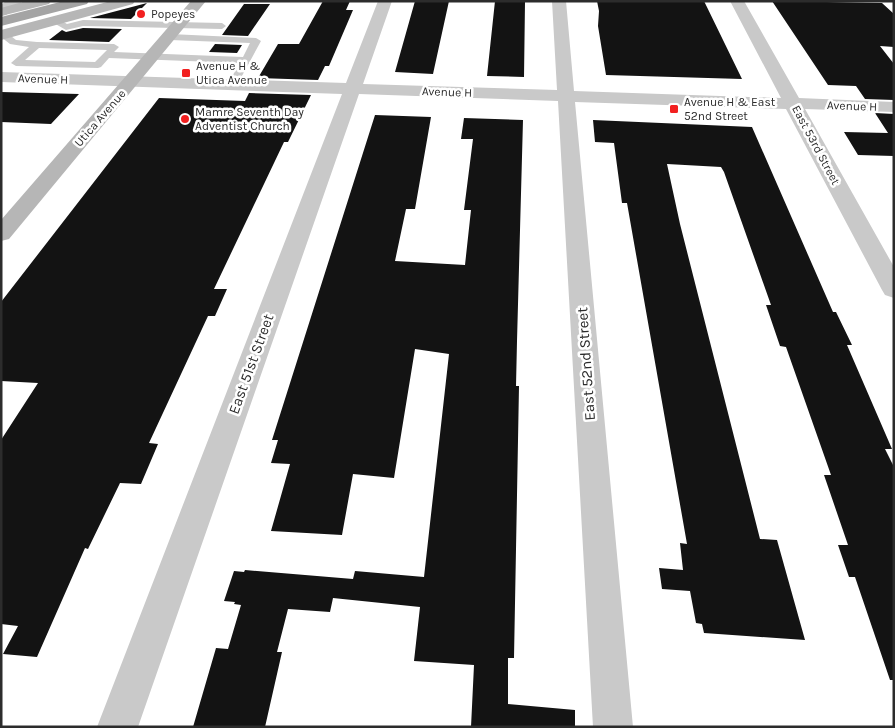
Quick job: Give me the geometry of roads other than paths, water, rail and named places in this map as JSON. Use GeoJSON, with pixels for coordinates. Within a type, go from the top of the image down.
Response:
{"type":"FeatureCollection","features":[{"type":"Feature","properties":{"kind":"main road"},"geometry":{"type":"LineString","coordinates":[[1,12],[44,1]]}},
{"type":"Feature","properties":{"kind":"main road"},"geometry":{"type":"LineString","coordinates":[[4,36],[82,1]]}},
{"type":"Feature","properties":{"kind":"main road"},"geometry":{"type":"LineString","coordinates":[[4,36],[61,24],[128,1]]}},
{"type":"Feature","properties":{"kind":"main road","name":"Utica Avenue"},"geometry":{"type":"LineString","coordinates":[[1,234],[199,1]]}},
{"type":"Feature","properties":{"kind":"street"},"geometry":{"type":"LineString","coordinates":[[1,12],[16,1]]}},
{"type":"Feature","properties":{"kind":"street","name":"East 51st Street"},"geometry":{"type":"LineString","coordinates":[[117,727],[386,1]]}},
{"type":"Feature","properties":{"kind":"street","name":"East 52nd Street"},"geometry":{"type":"LineString","coordinates":[[558,1],[613,727]]}},
{"type":"Feature","properties":{"kind":"street","name":"East 53rd Street"},"geometry":{"type":"LineString","coordinates":[[737,1],[894,290]]}},
{"type":"Feature","properties":{"kind":"street","name":"Avenue H"},"geometry":{"type":"LineString","coordinates":[[7,78],[894,107]]}},
{"type":"Feature","properties":{"kind":"lane"},"geometry":{"type":"LineString","coordinates":[[61,24],[222,26]]}},
{"type":"Feature","properties":{"kind":"lane"},"geometry":{"type":"LineString","coordinates":[[61,24],[70,30],[123,32],[149,25]]}},
{"type":"Feature","properties":{"kind":"lane"},"geometry":{"type":"LineString","coordinates":[[4,36],[37,45],[114,47],[98,65],[16,63],[37,45]]}},
{"type":"Feature","properties":{"kind":"lane"},"geometry":{"type":"LineString","coordinates":[[170,37],[256,41],[232,85]]}},
{"type":"Feature","properties":{"kind":"lane"},"geometry":{"type":"LineString","coordinates":[[107,55],[246,60]]}},
{"type":"Feature","properties":{"kind":"lane"},"geometry":{"type":"LineString","coordinates":[[7,78],[27,63]]}},
{"type":"Feature","properties":{"kind":"lane"},"geometry":{"type":"LineString","coordinates":[[71,80],[83,65]]}},
{"type":"Feature","properties":{"kind":"place","name":"Popeyes"},"geometry":{"type":"Point","coordinates":[141,14]}},
{"type":"Feature","properties":{"kind":"place","name":"Avenue H & Utica Avenue"},"geometry":{"type":"Point","coordinates":[186,73]}},
{"type":"Feature","properties":{"kind":"place","name":"Avenue H & East 52nd Street"},"geometry":{"type":"Point","coordinates":[674,109]}},
{"type":"Feature","properties":{"kind":"place","name":"Mamre Seventh Day Adventist Church"},"geometry":{"type":"Point","coordinates":[185,119]}}]}
